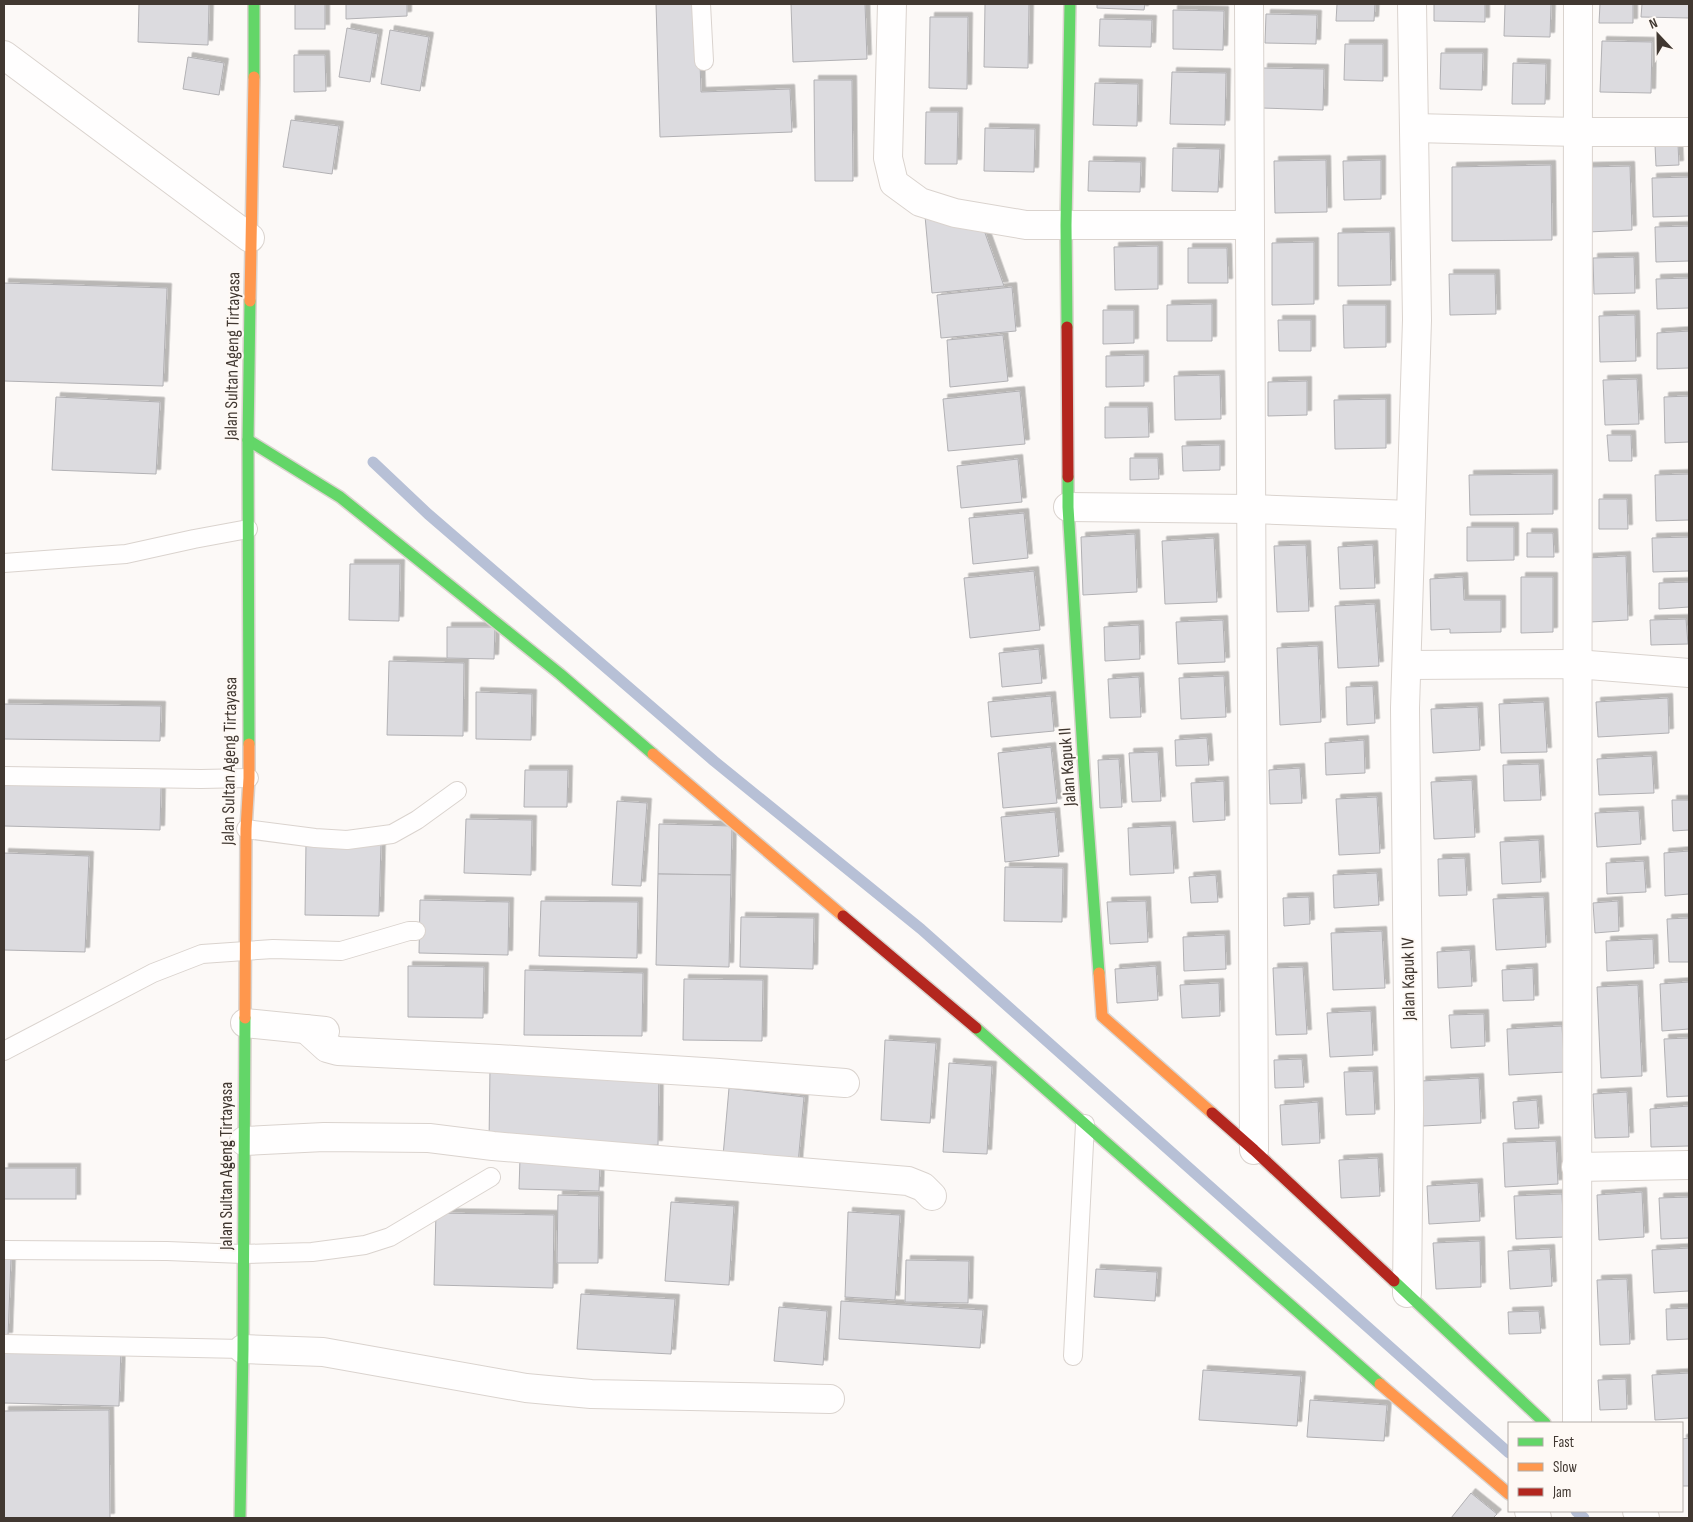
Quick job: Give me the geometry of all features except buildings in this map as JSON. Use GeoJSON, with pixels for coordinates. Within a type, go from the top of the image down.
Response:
{"type":"FeatureCollection","features":[{"type":"Feature","properties":{"kind":"street","name":"Jalan Sultan Ageng Tirtayasa"},"geometry":{"type":"LineString","coordinates":[[240,1518],[244,1141],[256,1025],[245,950],[246,829],[249,778],[248,440],[254,4]]}},
{"type":"Feature","properties":{"kind":"street"},"geometry":{"type":"LineString","coordinates":[[892,4],[888,158],[894,183],[920,202],[955,212],[1026,225],[1249,226]]}},
{"type":"Feature","properties":{"kind":"street","name":"Jalan Kapuk II"},"geometry":{"type":"LineString","coordinates":[[1070,4],[1066,225],[1068,507],[1084,769],[1100,973],[1100,1008],[1102,1016],[1108,1022],[1254,1150]]}},
{"type":"Feature","properties":{"kind":"street"},"geometry":{"type":"LineString","coordinates":[[1248,4],[1254,1150],[1544,1422]]}},
{"type":"Feature","properties":{"kind":"street","name":"Jalan Kapuk IV"},"geometry":{"type":"LineString","coordinates":[[1407,1293],[1409,1108],[1405,708],[1417,320],[1412,4]]}},
{"type":"Feature","properties":{"kind":"street"},"geometry":{"type":"LineString","coordinates":[[1576,1422],[1578,4]]}},
{"type":"Feature","properties":{"kind":"street"},"geometry":{"type":"LineString","coordinates":[[4,54],[250,238]]}},
{"type":"Feature","properties":{"kind":"street"},"geometry":{"type":"LineString","coordinates":[[1414,128],[1578,132],[1689,132]]}},
{"type":"Feature","properties":{"kind":"street"},"geometry":{"type":"LineString","coordinates":[[248,440],[340,497],[560,674],[859,930],[998,1046],[1379,1384],[1508,1493]]}},
{"type":"Feature","properties":{"kind":"street"},"geometry":{"type":"LineString","coordinates":[[1068,507],[1411,515]]}},
{"type":"Feature","properties":{"kind":"street"},"geometry":{"type":"LineString","coordinates":[[1407,665],[1576,664],[1689,673]]}},
{"type":"Feature","properties":{"kind":"street"},"geometry":{"type":"LineString","coordinates":[[256,1025],[311,1030],[326,1048],[338,1051],[498,1059],[845,1083]]}},
{"type":"Feature","properties":{"kind":"street"},"geometry":{"type":"LineString","coordinates":[[244,1141],[324,1136],[429,1138],[493,1146],[908,1181],[922,1187],[932,1196]]}},
{"type":"Feature","properties":{"kind":"street"},"geometry":{"type":"LineString","coordinates":[[1576,1167],[1689,1165]]}},
{"type":"Feature","properties":{"kind":"street"},"geometry":{"type":"LineString","coordinates":[[243,1349],[323,1352],[526,1388],[591,1394],[830,1399]]}},
{"type":"Feature","properties":{"kind":"lane"},"geometry":{"type":"LineString","coordinates":[[701,4],[704,61]]}},
{"type":"Feature","properties":{"kind":"lane"},"geometry":{"type":"LineString","coordinates":[[4,562],[126,554],[248,529]]}},
{"type":"Feature","properties":{"kind":"lane"},"geometry":{"type":"LineString","coordinates":[[4,776],[143,779],[249,778]]}},
{"type":"Feature","properties":{"kind":"lane"},"geometry":{"type":"LineString","coordinates":[[246,829],[347,840],[392,834],[417,820],[457,791]]}},
{"type":"Feature","properties":{"kind":"lane"},"geometry":{"type":"LineString","coordinates":[[4,1051],[169,965],[202,954],[273,948],[341,951],[393,935],[416,931]]}},
{"type":"Feature","properties":{"kind":"lane"},"geometry":{"type":"LineString","coordinates":[[1073,1356],[1085,1124]]}},
{"type":"Feature","properties":{"kind":"lane"},"geometry":{"type":"LineString","coordinates":[[4,1250],[167,1251],[243,1254],[312,1252],[365,1245],[390,1237],[491,1177]]}},
{"type":"Feature","properties":{"kind":"lane"},"geometry":{"type":"LineString","coordinates":[[4,1344],[243,1349]]}},
{"type":"Feature","properties":{"kind":"waterway"},"geometry":{"type":"LineString","coordinates":[[373,462],[428,514],[714,761],[921,929],[1508,1452]]}},
{"type":"Feature","properties":{"kind":"waterway"},"geometry":{"type":"LineString","coordinates":[[1577,1512],[1584,1518]]}},
{"type":"Feature","properties":{"kind":"traffic: fast"},"geometry":{"type":"LineString","coordinates":[[254,4],[254,77]]}},
{"type":"Feature","properties":{"kind":"traffic: fast"},"geometry":{"type":"LineString","coordinates":[[1067,327],[1066,225],[1070,4]]}},
{"type":"Feature","properties":{"kind":"traffic: fast"},"geometry":{"type":"LineString","coordinates":[[249,744],[248,440],[250,301]]}},
{"type":"Feature","properties":{"kind":"traffic: fast"},"geometry":{"type":"LineString","coordinates":[[248,440],[340,497],[560,674],[653,754]]}},
{"type":"Feature","properties":{"kind":"traffic: fast"},"geometry":{"type":"LineString","coordinates":[[1068,477],[1068,507],[1084,769],[1099,973]]}},
{"type":"Feature","properties":{"kind":"traffic: fast"},"geometry":{"type":"LineString","coordinates":[[240,1518],[245,1018]]}},
{"type":"Feature","properties":{"kind":"traffic: fast"},"geometry":{"type":"LineString","coordinates":[[976,1028],[1380,1384]]}},
{"type":"Feature","properties":{"kind":"traffic: fast"},"geometry":{"type":"LineString","coordinates":[[1394,1281],[1544,1422]]}},
{"type":"Feature","properties":{"kind":"traffic: slow"},"geometry":{"type":"LineString","coordinates":[[250,301],[254,77]]}},
{"type":"Feature","properties":{"kind":"traffic: slow"},"geometry":{"type":"LineString","coordinates":[[245,1018],[246,829],[249,744]]}},
{"type":"Feature","properties":{"kind":"traffic: slow"},"geometry":{"type":"LineString","coordinates":[[653,754],[843,916]]}},
{"type":"Feature","properties":{"kind":"traffic: slow"},"geometry":{"type":"LineString","coordinates":[[1099,973],[1102,1016],[1212,1113]]}},
{"type":"Feature","properties":{"kind":"traffic: slow"},"geometry":{"type":"LineString","coordinates":[[1380,1384],[1508,1493]]}},
{"type":"Feature","properties":{"kind":"traffic: jam"},"geometry":{"type":"LineString","coordinates":[[1067,327],[1068,477]]}},
{"type":"Feature","properties":{"kind":"traffic: jam"},"geometry":{"type":"LineString","coordinates":[[843,916],[976,1028]]}},
{"type":"Feature","properties":{"kind":"traffic: jam"},"geometry":{"type":"LineString","coordinates":[[1212,1113],[1394,1281]]}}]}
